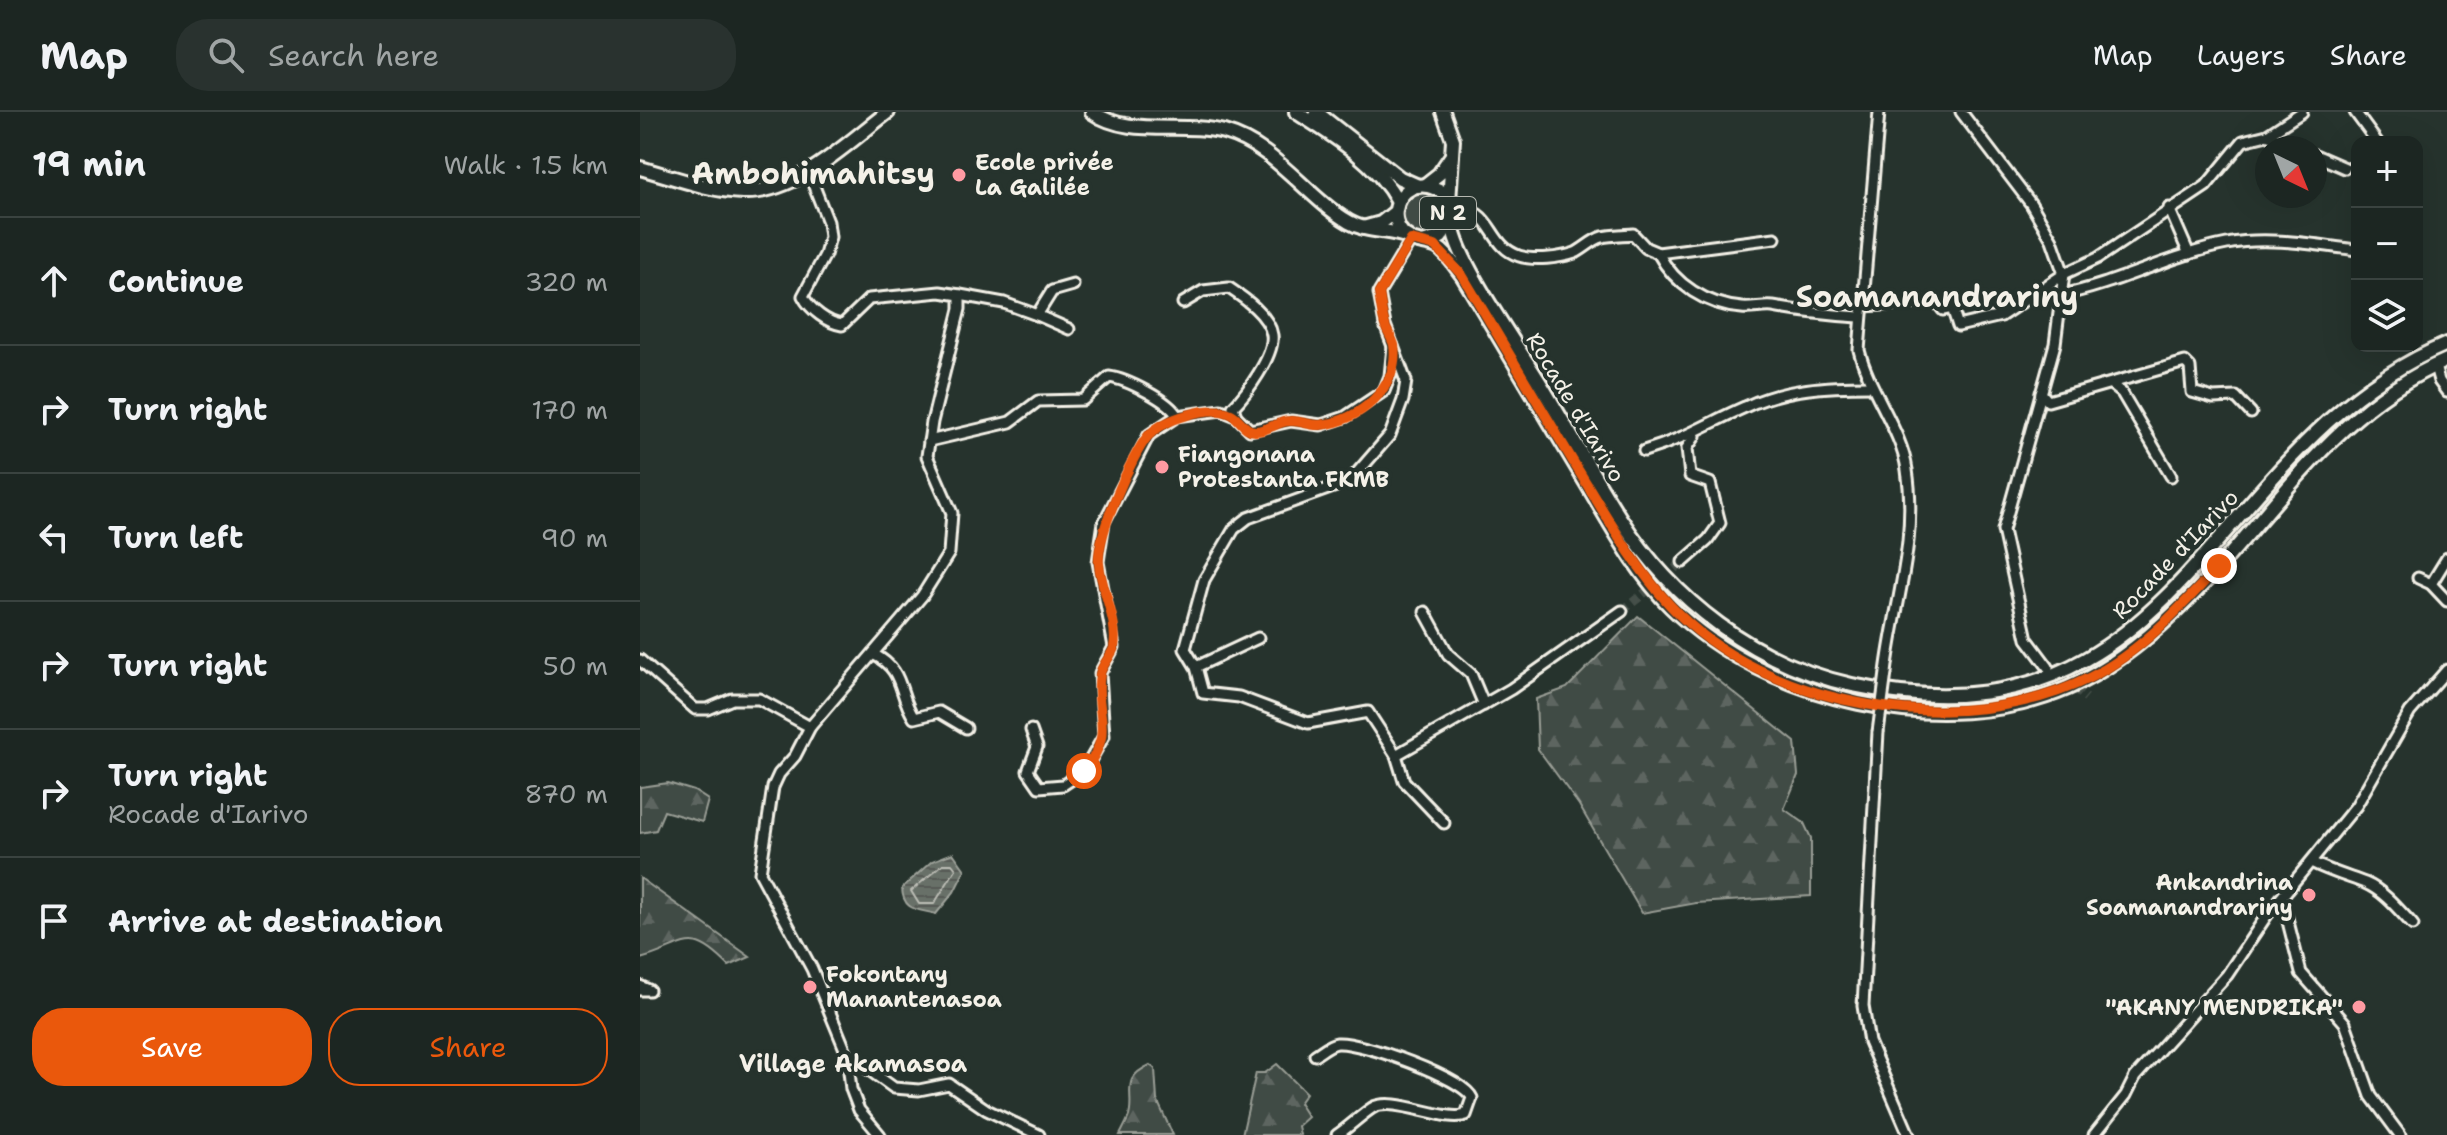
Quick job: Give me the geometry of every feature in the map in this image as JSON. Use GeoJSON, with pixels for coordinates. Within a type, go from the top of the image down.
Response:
{"type":"FeatureCollection","features":[{"type":"Feature","properties":{"kind":"main road"},"geometry":{"type":"LineString","coordinates":[[640,168],[745,193],[778,186],[808,171],[888,112]]}},
{"type":"Feature","properties":{"kind":"main road","name":"N 2"},"geometry":{"type":"LineString","coordinates":[[1092,112],[1117,125],[1186,125],[1227,133],[1275,160],[1341,217],[1363,228],[1425,240],[1440,233],[1451,210],[1453,152],[1451,129],[1443,112]]}},
{"type":"Feature","properties":{"kind":"main road"},"geometry":{"type":"LineString","coordinates":[[1296,112],[1370,166],[1389,186],[1396,207]]}},
{"type":"Feature","properties":{"kind":"main road"},"geometry":{"type":"LineString","coordinates":[[1316,112],[1400,178],[1421,185]]}},
{"type":"Feature","properties":{"kind":"main road","name":"N 2"},"geometry":{"type":"LineString","coordinates":[[1363,228],[1381,223],[1406,191],[1439,174],[1453,152]]}},
{"type":"Feature","properties":{"kind":"main road","name":"N 2"},"geometry":{"type":"LineString","coordinates":[[1412,239],[1441,237],[1451,210],[1443,192],[1421,185]]}},
{"type":"Feature","properties":{"kind":"main road","name":"N 2"},"geometry":{"type":"LineString","coordinates":[[1396,207],[1412,239]]}},
{"type":"Feature","properties":{"kind":"main road","name":"Rocade d'Iarivo"},"geometry":{"type":"LineString","coordinates":[[1451,210],[1456,244],[1613,507],[1658,571],[1686,600],[1753,646],[1805,671],[1866,688],[1975,694],[2033,682],[2090,659],[2159,603],[2343,408],[2397,368],[2447,344]]}},
{"type":"Feature","properties":{"kind":"main road","name":"Rocade d'Iarivo"},"geometry":{"type":"LineString","coordinates":[[1412,239],[1446,254],[1462,275],[1611,525],[1637,566],[1671,606],[1705,636],[1788,682],[1821,695],[1900,708],[1962,710],[2003,706],[2065,689],[2094,676],[2178,610],[2314,457],[2353,419],[2386,393],[2441,363]]}},
{"type":"Feature","properties":{"kind":"street"},"geometry":{"type":"LineString","coordinates":[[1879,112],[1863,306],[1859,317],[1862,333],[1859,350],[1871,386],[1907,468],[1906,560],[1878,732],[1863,1006],[1869,1042],[1909,1135]]}},
{"type":"Feature","properties":{"kind":"street"},"geometry":{"type":"LineString","coordinates":[[1961,112],[2031,204],[2052,240],[2064,274],[2055,344],[2003,530],[2027,639],[2048,667]]}},
{"type":"Feature","properties":{"kind":"street"},"geometry":{"type":"LineString","coordinates":[[1863,306],[1937,302],[1943,310],[1952,308],[1958,326],[2001,316],[2064,274],[2098,258],[2213,179],[2243,141],[2267,135],[2302,112]]}},
{"type":"Feature","properties":{"kind":"street"},"geometry":{"type":"LineString","coordinates":[[2355,112],[2373,136]]}},
{"type":"Feature","properties":{"kind":"street"},"geometry":{"type":"LineString","coordinates":[[2327,160],[2345,168]]}},
{"type":"Feature","properties":{"kind":"street"},"geometry":{"type":"LineString","coordinates":[[808,171],[828,222],[830,237],[803,296],[807,304],[833,324],[842,325],[869,299],[940,292],[1004,303],[1069,329]]}},
{"type":"Feature","properties":{"kind":"street"},"geometry":{"type":"LineString","coordinates":[[1451,210],[1465,208],[1479,213],[1504,245],[1519,256],[1552,258],[1575,253],[1600,238],[1633,234],[1646,248],[1658,253],[1775,238]]}},
{"type":"Feature","properties":{"kind":"street"},"geometry":{"type":"LineString","coordinates":[[2169,208],[2189,254]]}},
{"type":"Feature","properties":{"kind":"street"},"geometry":{"type":"LineString","coordinates":[[1412,239],[1379,293],[1385,325],[1406,381],[1390,435],[1350,481],[1248,518],[1234,529],[1204,580],[1185,649],[1196,667],[1203,693],[1239,697],[1308,723],[1368,712],[1396,755],[1404,781],[1444,823]]}},
{"type":"Feature","properties":{"kind":"street"},"geometry":{"type":"LineString","coordinates":[[2061,295],[2094,288],[2189,254],[2249,241],[2351,250]]}},
{"type":"Feature","properties":{"kind":"street"},"geometry":{"type":"LineString","coordinates":[[1658,253],[1668,271],[1679,281],[1714,302],[1742,308],[1772,307],[1793,313],[1859,317]]}},
{"type":"Feature","properties":{"kind":"street"},"geometry":{"type":"LineString","coordinates":[[1037,315],[1052,291],[1073,285]]}},
{"type":"Feature","properties":{"kind":"street"},"geometry":{"type":"LineString","coordinates":[[1183,303],[1203,291],[1229,288],[1248,300],[1269,327],[1273,339],[1267,353],[1247,394],[1233,407],[1244,427],[1258,431],[1291,421],[1321,425],[1345,417],[1384,391],[1390,376],[1394,345]]}},
{"type":"Feature","properties":{"kind":"street"},"geometry":{"type":"LineString","coordinates":[[880,1135],[859,1110],[851,1089],[847,1054],[812,969],[760,873],[773,787],[810,727],[922,596],[949,553],[952,513],[931,469],[929,441],[960,309],[960,295]]}},
{"type":"Feature","properties":{"kind":"street"},"geometry":{"type":"LineString","coordinates":[[2041,393],[2048,401],[2185,362],[2190,367],[2192,392],[2213,398],[2236,397],[2251,413]]}},
{"type":"Feature","properties":{"kind":"street"},"geometry":{"type":"LineString","coordinates":[[2441,363],[2447,392]]}},
{"type":"Feature","properties":{"kind":"street"},"geometry":{"type":"LineString","coordinates":[[929,441],[1010,422],[1038,401],[1083,400],[1109,377],[1120,378],[1162,399],[1172,406],[1177,416]]}},
{"type":"Feature","properties":{"kind":"street"},"geometry":{"type":"LineString","coordinates":[[2112,385],[2122,393],[2171,476]]}},
{"type":"Feature","properties":{"kind":"street"},"geometry":{"type":"LineString","coordinates":[[1644,451],[1701,431],[1746,406],[1779,395],[1824,386],[1871,386]]}},
{"type":"Feature","properties":{"kind":"street"},"geometry":{"type":"LineString","coordinates":[[1031,730],[1037,747],[1028,771],[1039,787],[1063,785],[1084,771],[1095,758],[1104,736],[1100,673],[1114,647],[1098,562],[1104,522],[1149,435],[1177,416],[1221,410],[1236,416]]}},
{"type":"Feature","properties":{"kind":"street"},"geometry":{"type":"LineString","coordinates":[[1683,562],[1708,540],[1720,523],[1710,483],[1690,476],[1687,445],[1701,431]]}},
{"type":"Feature","properties":{"kind":"street"},"geometry":{"type":"LineString","coordinates":[[2431,584],[2447,558]]}},
{"type":"Feature","properties":{"kind":"street"},"geometry":{"type":"LineString","coordinates":[[2418,578],[2431,584],[2447,601]]}},
{"type":"Feature","properties":{"kind":"street"},"geometry":{"type":"LineString","coordinates":[[1396,755],[1484,705],[1622,611]]}},
{"type":"Feature","properties":{"kind":"street"},"geometry":{"type":"LineString","coordinates":[[1425,612],[1448,654],[1471,674],[1484,705]]}},
{"type":"Feature","properties":{"kind":"street"},"geometry":{"type":"LineString","coordinates":[[1196,667],[1258,638]]}},
{"type":"Feature","properties":{"kind":"street"},"geometry":{"type":"LineString","coordinates":[[873,654],[889,662],[903,686],[904,703],[914,718],[939,712],[966,728]]}},
{"type":"Feature","properties":{"kind":"street"},"geometry":{"type":"LineString","coordinates":[[640,660],[695,709],[708,709],[732,699],[759,699],[810,727]]}},
{"type":"Feature","properties":{"kind":"street"},"geometry":{"type":"LineString","coordinates":[[2094,1135],[2126,1095],[2135,1077],[2227,975],[2282,898],[2356,806],[2410,712],[2447,670]]}},
{"type":"Feature","properties":{"kind":"street"},"geometry":{"type":"LineString","coordinates":[[2311,862],[2335,875],[2367,884],[2390,900],[2413,925]]}},
{"type":"Feature","properties":{"kind":"street"},"geometry":{"type":"LineString","coordinates":[[2282,898],[2301,973],[2345,1023],[2371,1096],[2400,1135]]}},
{"type":"Feature","properties":{"kind":"street"},"geometry":{"type":"LineString","coordinates":[[1315,1055],[1339,1043],[1370,1048],[1461,1084],[1472,1098],[1466,1115],[1457,1118],[1409,1107],[1373,1107],[1337,1135]]}},
{"type":"Feature","properties":{"kind":"street"},"geometry":{"type":"LineString","coordinates":[[847,1054],[894,1088],[919,1090],[949,1084],[987,1110],[1039,1135]]}},
{"type":"Feature","properties":{"kind":"street"},"geometry":{"type":"LineString","coordinates":[[1901,1135],[1903,1117]]}},
{"type":"Feature","properties":{"kind":"green space"},"geometry":{"type":"Polygon","coordinates":[[[1424,193],[1439,199],[1445,214],[1439,229],[1424,235],[1409,229],[1403,214],[1409,199],[1424,193]]]}},
{"type":"Feature","properties":{"kind":"green space"},"geometry":{"type":"Polygon","coordinates":[[[1638,616],[1795,742],[1798,775],[1784,809],[1804,823],[1811,838],[1811,896],[1696,903],[1642,913],[1579,805],[1538,749],[1536,699],[1567,688],[1638,616]]]}},
{"type":"Feature","properties":{"kind":"green space"},"geometry":{"type":"Polygon","coordinates":[[[668,783],[694,791],[708,800],[702,822],[664,811],[656,830],[640,833],[640,787],[668,783]]]}},
{"type":"Feature","properties":{"kind":"green space"},"geometry":{"type":"Polygon","coordinates":[[[640,878],[750,957],[729,966],[705,946],[687,942],[640,959],[640,878]]]}},
{"type":"Feature","properties":{"kind":"green space"},"geometry":{"type":"Polygon","coordinates":[[[1277,1064],[1306,1093],[1299,1103],[1308,1117],[1298,1126],[1300,1135],[1242,1135],[1256,1073],[1265,1073],[1277,1064]]]}},
{"type":"Feature","properties":{"kind":"green space"},"geometry":{"type":"Polygon","coordinates":[[[1150,1065],[1155,1069],[1157,1100],[1173,1135],[1120,1135],[1129,1116],[1131,1081],[1140,1070],[1150,1065]]]}},
{"type":"Feature","properties":{"kind":"water"},"geometry":{"type":"Polygon","coordinates":[[[953,853],[965,870],[954,892],[936,914],[909,905],[902,888],[932,861],[953,853]]]}},
{"type":"Feature","properties":{"kind":"tunnel"},"geometry":{"type":"LineString","coordinates":[[1622,611],[1683,562]]}},
{"type":"Feature","properties":{"kind":"tunnel"},"geometry":{"type":"LineString","coordinates":[[2054,671],[2086,698]]}},
{"type":"Feature","properties":{"kind":"place","name":"Ecole privée La Galilée"},"geometry":{"type":"Point","coordinates":[959,175]}},
{"type":"Feature","properties":{"kind":"place","name":"Fiangonana Protestanta FKMB"},"geometry":{"type":"Point","coordinates":[1162,467]}},
{"type":"Feature","properties":{"kind":"place","name":"Ankandrina Soamanandrariny"},"geometry":{"type":"Point","coordinates":[2309,895]}},
{"type":"Feature","properties":{"kind":"place","name":"Fokontany Manantenasoa"},"geometry":{"type":"Point","coordinates":[810,987]}},
{"type":"Feature","properties":{"kind":"place","name":"\"AKANY MENDRIKA\""},"geometry":{"type":"Point","coordinates":[2359,1007]}},
{"type":"Feature","properties":{"kind":"district","name":"Ambohimahitsy"},"geometry":{"type":"Point","coordinates":[813,174]}},
{"type":"Feature","properties":{"kind":"district","name":"Soamanandrariny"},"geometry":{"type":"Point","coordinates":[1937,297]}},
{"type":"Feature","properties":{"kind":"district","name":"Village Akamasoa"},"geometry":{"type":"Point","coordinates":[853,1064]}},
{"type":"Feature","properties":{"kind":"route"},"geometry":{"type":"LineString","coordinates":[[1084,771],[1095,758],[1104,736],[1100,673],[1114,647],[1112,622],[1098,562],[1100,539],[1104,522],[1134,459],[1149,435],[1177,416],[1189,417],[1221,410],[1236,416],[1244,427],[1258,431],[1291,421],[1309,425],[1332,423],[1373,401],[1384,391],[1390,376],[1394,345],[1385,325],[1379,293],[1387,274],[1411,240],[1435,246],[1446,254],[1462,275],[1611,525],[1637,566],[1671,606],[1705,636],[1788,682],[1821,695],[1861,704],[1930,710],[2003,706],[2037,698],[2094,676],[2117,661],[2178,610],[2219,566]]}}]}
